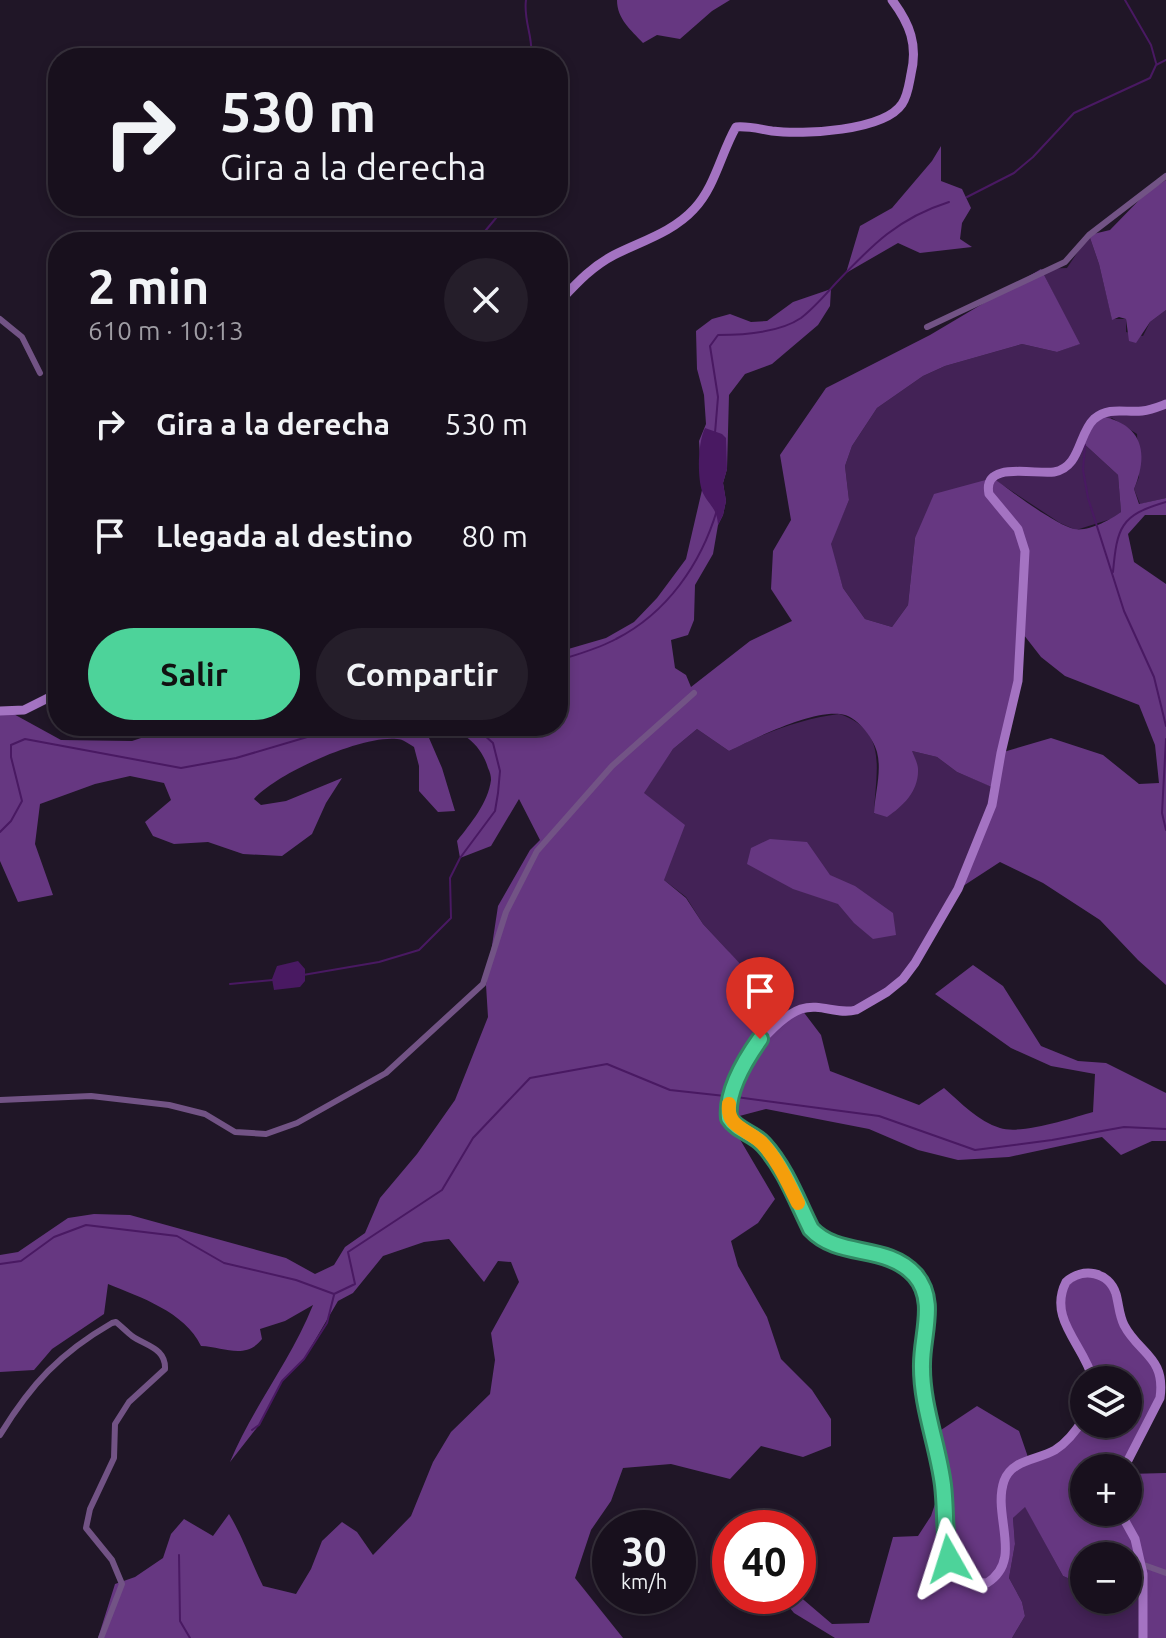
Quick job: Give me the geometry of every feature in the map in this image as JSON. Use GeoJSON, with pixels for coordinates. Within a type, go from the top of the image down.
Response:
{"type":"FeatureCollection","features":[{"type":"Feature","properties":{"kind":"street"},"geometry":{"type":"LineString","coordinates":[[568,292],[587,272],[614,255],[682,221],[704,196],[723,149],[736,127],[805,131],[862,126],[880,121],[896,111],[906,95],[915,59],[910,27],[892,0]]}},
{"type":"Feature","properties":{"kind":"street"},"geometry":{"type":"LineString","coordinates":[[927,327],[1065,262],[1089,235],[1166,176]]}},
{"type":"Feature","properties":{"kind":"street"},"geometry":{"type":"LineString","coordinates":[[0,319],[22,337],[40,373]]}},
{"type":"Feature","properties":{"kind":"street"},"geometry":{"type":"LineString","coordinates":[[1070,1438],[1055,1450],[1016,1466],[1008,1473],[1001,1501],[1006,1553],[1001,1572],[987,1583],[961,1577],[954,1569],[947,1548],[943,1485],[925,1395],[922,1366],[928,1310],[921,1283],[913,1272],[892,1257],[838,1246],[819,1237],[811,1229],[772,1155],[755,1136],[733,1124],[728,1110],[734,1086],[749,1054],[777,1023],[790,1014],[814,1006],[847,1012],[856,1010],[903,979],[958,889],[988,821],[1018,681],[1025,551],[1018,529],[989,494],[989,483],[1006,472],[1053,472],[1063,469],[1075,456],[1092,421],[1100,415],[1121,410],[1139,412],[1166,404]]}},
{"type":"Feature","properties":{"kind":"street"},"geometry":{"type":"LineString","coordinates":[[0,1100],[91,1096],[169,1105],[205,1114],[235,1132],[266,1134],[297,1123],[386,1073],[483,984],[506,912],[537,851],[612,766],[694,693]]}},
{"type":"Feature","properties":{"kind":"street"},"geometry":{"type":"LineString","coordinates":[[0,711],[24,710],[48,698]]}},
{"type":"Feature","properties":{"kind":"street"},"geometry":{"type":"LineString","coordinates":[[1089,1366],[1067,1330],[1060,1307],[1066,1282],[1079,1273],[1096,1274],[1109,1282],[1116,1294],[1122,1323],[1156,1359],[1163,1374],[1164,1386],[1160,1398],[1142,1433]]}},
{"type":"Feature","properties":{"kind":"street"},"geometry":{"type":"LineString","coordinates":[[0,1435],[40,1377],[71,1348],[112,1323],[116,1322],[164,1358],[165,1369],[129,1402],[115,1424],[114,1458],[90,1509],[86,1528],[112,1560],[122,1584],[101,1638]]}},
{"type":"Feature","properties":{"kind":"street"},"geometry":{"type":"LineString","coordinates":[[1142,1564],[1166,1573]]}},
{"type":"Feature","properties":{"kind":"street"},"geometry":{"type":"LineString","coordinates":[[1142,1601],[1143,1638]]}},
{"type":"Feature","properties":{"kind":"shaded area"},"geometry":{"type":"Polygon","coordinates":[[[617,0],[730,0],[680,39],[657,35],[643,43],[622,19],[617,0]]]}},
{"type":"Feature","properties":{"kind":"shaded area"},"geometry":{"type":"Polygon","coordinates":[[[941,146],[941,181],[962,189],[971,208],[962,223],[960,239],[972,247],[920,253],[898,243],[846,273],[860,226],[892,208],[941,146]]]}},
{"type":"Feature","properties":{"kind":"shaded area"},"geometry":{"type":"Polygon","coordinates":[[[1166,180],[1166,310],[1150,322],[1136,343],[1129,341],[1126,319],[1119,317],[1112,320],[1089,235],[1110,230],[1146,193],[1166,180]]]}},
{"type":"Feature","properties":{"kind":"shaded area"},"geometry":{"type":"Polygon","coordinates":[[[1089,235],[1112,319],[1126,319],[1126,332],[1143,336],[1150,322],[1166,310],[1166,498],[1140,504],[1134,489],[1139,477],[1137,434],[1112,418],[1081,441],[1118,475],[1121,512],[1111,519],[1076,530],[1060,523],[992,478],[915,538],[908,605],[892,627],[865,619],[843,588],[830,544],[849,500],[845,466],[852,446],[877,408],[923,376],[945,366],[1022,344],[1057,352],[1079,344],[1041,269],[1067,268],[1089,235]]]}},
{"type":"Feature","properties":{"kind":"shaded area"},"geometry":{"type":"Polygon","coordinates":[[[1041,269],[1080,344],[1057,352],[1022,344],[945,366],[923,376],[877,408],[852,446],[845,466],[849,500],[831,544],[843,588],[865,619],[892,627],[908,605],[915,538],[934,494],[993,478],[1065,526],[1074,529],[1092,527],[1121,512],[1118,475],[1081,441],[1099,416],[1124,425],[1133,432],[1141,451],[1134,489],[1139,504],[1166,498],[1166,515],[1145,515],[1128,534],[1134,562],[1166,584],[1166,985],[1100,920],[1043,883],[1000,862],[957,890],[994,788],[957,772],[937,757],[912,751],[918,769],[913,791],[887,817],[874,813],[879,774],[877,752],[863,728],[846,715],[827,714],[798,721],[729,751],[697,729],[673,749],[644,793],[685,825],[664,880],[686,898],[703,924],[758,983],[775,1023],[802,1010],[821,1035],[830,1071],[919,1105],[944,1088],[984,1121],[1009,1130],[1046,1125],[1093,1112],[1095,1074],[1051,1066],[1011,1048],[935,994],[973,965],[1003,986],[1041,1046],[1078,1061],[1106,1063],[1166,1093],[1166,1141],[1152,1141],[1121,1155],[1102,1137],[1009,1157],[958,1160],[918,1150],[869,1129],[766,1109],[728,1119],[775,1199],[758,1223],[731,1241],[738,1266],[767,1317],[781,1359],[812,1390],[831,1419],[831,1446],[803,1457],[761,1446],[730,1479],[671,1464],[623,1468],[605,1510],[592,1510],[592,1529],[575,1578],[592,1599],[592,1614],[604,1614],[623,1638],[98,1638],[115,1584],[135,1577],[163,1558],[171,1534],[184,1519],[213,1536],[229,1514],[263,1586],[296,1594],[311,1569],[322,1541],[342,1522],[357,1532],[373,1555],[411,1516],[433,1462],[451,1432],[490,1394],[495,1360],[491,1333],[519,1282],[511,1262],[498,1261],[484,1282],[449,1239],[424,1242],[383,1256],[353,1293],[338,1301],[304,1359],[282,1381],[259,1425],[230,1462],[313,1305],[285,1321],[260,1329],[262,1339],[256,1345],[234,1351],[201,1346],[194,1334],[173,1315],[108,1284],[104,1314],[52,1349],[34,1370],[0,1372],[0,1255],[18,1252],[68,1218],[94,1214],[130,1215],[286,1258],[315,1274],[334,1265],[345,1247],[365,1233],[380,1198],[417,1154],[455,1100],[488,1017],[486,985],[498,906],[530,850],[540,840],[519,799],[491,846],[460,858],[457,841],[483,805],[491,780],[479,749],[464,736],[568,736],[568,649],[606,638],[634,622],[657,598],[686,559],[702,490],[699,441],[706,424],[704,395],[697,369],[696,331],[712,319],[730,314],[751,322],[767,321],[793,302],[831,289],[830,306],[818,325],[772,364],[745,374],[729,395],[723,515],[713,554],[695,585],[694,620],[688,635],[671,640],[675,668],[686,675],[691,687],[750,641],[792,621],[771,589],[773,551],[791,520],[780,455],[826,388],[930,335],[1041,269]],[[1020,630],[1016,682],[1000,753],[1051,738],[1103,755],[1139,784],[1159,783],[1155,745],[1139,705],[1065,676],[1041,657],[1020,630]]]}},
{"type":"Feature","properties":{"kind":"shaded area"},"geometry":{"type":"Polygon","coordinates":[[[705,428],[726,438],[727,469],[723,483],[726,501],[718,525],[716,514],[700,484],[700,450],[705,428]]]}},
{"type":"Feature","properties":{"kind":"shaded area"},"geometry":{"type":"Polygon","coordinates":[[[0,711],[10,712],[48,733],[48,736],[61,740],[132,741],[147,736],[428,736],[455,811],[438,812],[419,791],[419,766],[414,747],[397,739],[382,739],[342,749],[300,768],[265,789],[254,799],[261,805],[286,801],[342,778],[312,834],[282,856],[243,854],[208,842],[174,844],[153,836],[145,822],[171,800],[164,783],[130,776],[95,784],[40,804],[35,844],[53,895],[18,902],[0,861],[0,711]]]}},
{"type":"Feature","properties":{"kind":"shaded area"},"geometry":{"type":"Polygon","coordinates":[[[839,714],[855,721],[873,742],[877,769],[874,814],[912,751],[937,757],[957,772],[995,788],[966,866],[903,979],[856,1010],[822,1006],[775,1024],[728,951],[703,924],[686,897],[664,880],[643,793],[673,749],[697,729],[729,751],[782,728],[839,714]]]}},
{"type":"Feature","properties":{"kind":"shaded area"},"geometry":{"type":"Polygon","coordinates":[[[770,839],[807,842],[830,875],[855,886],[893,913],[896,935],[873,939],[838,904],[793,889],[747,864],[751,848],[770,839]]]}},
{"type":"Feature","properties":{"kind":"shaded area"},"geometry":{"type":"Polygon","coordinates":[[[298,961],[305,969],[305,981],[300,987],[274,990],[272,979],[277,966],[298,961]]]}},
{"type":"Feature","properties":{"kind":"shaded area"},"geometry":{"type":"Polygon","coordinates":[[[1086,1273],[1108,1283],[1118,1314],[1150,1354],[1163,1387],[1142,1430],[1142,1366],[1084,1366],[1065,1331],[1061,1290],[1086,1273]]]}},
{"type":"Feature","properties":{"kind":"shaded area"},"geometry":{"type":"Polygon","coordinates":[[[977,1406],[1019,1431],[1029,1460],[1039,1458],[1070,1435],[1070,1438],[1138,1438],[1130,1454],[1070,1454],[1070,1526],[1142,1526],[1142,1474],[1166,1473],[1166,1638],[1141,1638],[1142,1542],[1070,1542],[1070,1579],[1063,1576],[1025,1507],[1013,1518],[1015,1544],[1009,1578],[1022,1602],[1025,1616],[1012,1638],[835,1638],[796,1614],[816,1614],[816,1610],[832,1624],[869,1623],[893,1537],[918,1536],[931,1516],[941,1486],[933,1441],[938,1432],[977,1406]]]}},
{"type":"Feature","properties":{"kind":"shaded area"},"geometry":{"type":"Polygon","coordinates":[[[1025,1506],[1063,1576],[1070,1579],[1070,1614],[1141,1614],[1141,1638],[1012,1638],[1025,1616],[1022,1602],[1009,1578],[1015,1544],[1013,1518],[1025,1506]]]}},
{"type":"Feature","properties":{"kind":"waterway"},"geometry":{"type":"LineString","coordinates":[[526,0],[531,48]]}},
{"type":"Feature","properties":{"kind":"waterway"},"geometry":{"type":"LineString","coordinates":[[1125,0],[1151,45],[1156,63]]}},
{"type":"Feature","properties":{"kind":"waterway"},"geometry":{"type":"LineString","coordinates":[[967,197],[1014,173],[1074,113],[1150,78],[1156,65],[1166,60]]}},
{"type":"Feature","properties":{"kind":"waterway"},"geometry":{"type":"LineString","coordinates":[[715,433],[718,397],[710,346],[718,335],[772,330],[801,318],[887,234],[915,216],[949,202]]}},
{"type":"Feature","properties":{"kind":"waterway"},"geometry":{"type":"LineString","coordinates":[[484,232],[498,216]]}},
{"type":"Feature","properties":{"kind":"waterway"},"geometry":{"type":"LineString","coordinates":[[1085,445],[1083,470],[1088,498],[1124,611],[1154,677],[1166,726]]}},
{"type":"Feature","properties":{"kind":"waterway"},"geometry":{"type":"LineString","coordinates":[[1113,572],[1116,544],[1124,525],[1139,512],[1166,502]]}},
{"type":"Feature","properties":{"kind":"waterway"},"geometry":{"type":"LineString","coordinates":[[568,658],[609,643],[634,628],[666,601],[680,585],[702,549],[717,510]]}},
{"type":"Feature","properties":{"kind":"waterway"},"geometry":{"type":"LineString","coordinates":[[0,832],[11,821],[22,801],[11,745],[25,739],[181,768],[236,758],[311,736]]}},
{"type":"Feature","properties":{"kind":"waterway"},"geometry":{"type":"LineString","coordinates":[[303,975],[379,962],[419,950],[451,918],[450,878],[460,858],[495,811],[500,771],[493,743],[485,736]]}},
{"type":"Feature","properties":{"kind":"waterway"},"geometry":{"type":"LineString","coordinates":[[1166,739],[1162,813],[1166,830]]}},
{"type":"Feature","properties":{"kind":"waterway"},"geometry":{"type":"LineString","coordinates":[[230,984],[273,980]]}},
{"type":"Feature","properties":{"kind":"waterway"},"geometry":{"type":"LineString","coordinates":[[0,1264],[21,1261],[54,1237],[86,1225],[177,1236],[224,1263],[296,1280],[334,1294],[355,1284],[348,1252],[442,1190],[473,1138],[530,1078],[607,1064],[670,1090],[725,1096]]}},
{"type":"Feature","properties":{"kind":"waterway"},"geometry":{"type":"LineString","coordinates":[[736,1097],[879,1116],[975,1150],[1124,1127],[1166,1129]]}},
{"type":"Feature","properties":{"kind":"waterway"},"geometry":{"type":"LineString","coordinates":[[252,1430],[259,1425],[282,1381],[304,1359],[327,1323],[334,1295]]}},
{"type":"Feature","properties":{"kind":"waterway"},"geometry":{"type":"LineString","coordinates":[[179,1555],[180,1621],[190,1638]]}},
{"type":"Feature","properties":{"kind":"slow traffic"},"geometry":{"type":"LineString","coordinates":[[729,1104],[729,1118],[733,1124],[755,1136],[764,1145],[798,1203]]}},
{"type":"Feature","properties":{"kind":"route"},"geometry":{"type":"LineString","coordinates":[[760,1039],[734,1086],[729,1118],[733,1124],[755,1136],[772,1155],[811,1229],[819,1237],[827,1243],[892,1257],[913,1272],[921,1283],[928,1310],[922,1366],[943,1485],[949,1559]]}}]}
